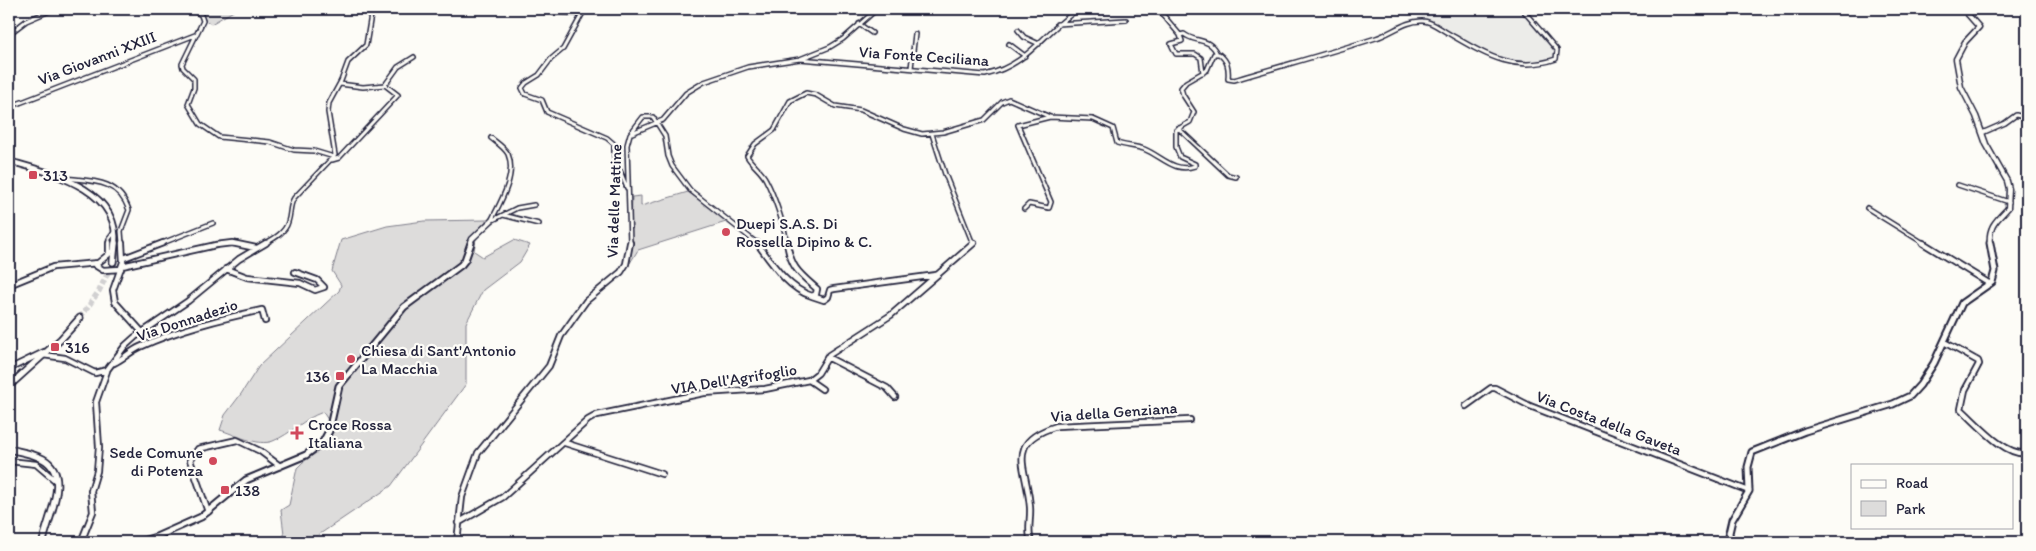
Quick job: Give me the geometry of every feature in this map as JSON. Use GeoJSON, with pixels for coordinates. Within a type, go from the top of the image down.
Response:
{"type":"FeatureCollection","features":[{"type":"Feature","properties":{"kind":"main road"},"geometry":{"type":"LineString","coordinates":[[9,161],[88,190],[104,204],[112,219],[115,231],[116,241],[113,262]]}},
{"type":"Feature","properties":{"kind":"main road"},"geometry":{"type":"LineString","coordinates":[[9,386],[43,356],[80,318]]}},
{"type":"Feature","properties":{"kind":"main road"},"geometry":{"type":"LineString","coordinates":[[9,449],[46,461],[53,467],[57,482],[56,494],[44,531],[43,542]]}},
{"type":"Feature","properties":{"kind":"street"},"geometry":{"type":"LineString","coordinates":[[9,34],[26,21],[54,9]]}},
{"type":"Feature","properties":{"kind":"street"},"geometry":{"type":"LineString","coordinates":[[191,9],[203,18],[190,52],[182,64],[183,68],[194,79],[194,88],[188,104],[204,127],[219,137],[270,142],[294,150],[314,151],[334,157],[328,106],[340,84],[348,62],[366,44],[371,15],[374,12],[386,9]]}},
{"type":"Feature","properties":{"kind":"street"},"geometry":{"type":"LineString","coordinates":[[536,9],[539,11],[582,14]]}},
{"type":"Feature","properties":{"kind":"street"},"geometry":{"type":"LineString","coordinates":[[585,9],[563,49],[551,59],[539,75],[526,83],[522,88],[525,94],[542,100],[547,112],[607,138],[614,144],[614,156],[628,190]]}},
{"type":"Feature","properties":{"kind":"street","name":"Via delle Mattine"},"geometry":{"type":"LineString","coordinates":[[630,134],[663,120],[686,93],[704,82],[748,67],[800,59],[836,43],[877,9]]}},
{"type":"Feature","properties":{"kind":"street"},"geometry":{"type":"LineString","coordinates":[[1066,9],[1068,15]]}},
{"type":"Feature","properties":{"kind":"street","name":"Via Fonte Ceciliana"},"geometry":{"type":"LineString","coordinates":[[800,59],[985,75],[1006,70],[1039,44],[1057,24],[1079,9]]}},
{"type":"Feature","properties":{"kind":"street"},"geometry":{"type":"LineString","coordinates":[[1158,9],[1180,35],[1182,42],[1171,44],[1174,51],[1180,55],[1195,54],[1201,58],[1203,73]]}},
{"type":"Feature","properties":{"kind":"street"},"geometry":{"type":"LineString","coordinates":[[1180,35],[1184,34],[1190,39],[1204,39],[1215,47],[1217,54],[1228,65],[1230,71],[1228,79],[1234,80],[1379,37],[1398,26],[1422,21],[1440,28],[1506,64],[1537,65],[1556,59],[1557,50],[1522,9]]}},
{"type":"Feature","properties":{"kind":"street"},"geometry":{"type":"LineString","coordinates":[[1731,542],[1729,533],[1732,520],[1749,491],[1748,467],[1752,452],[1785,438],[1893,404],[1909,397],[1921,384],[1944,342],[1962,303],[1990,284],[1994,276],[1990,246],[1991,228],[1992,224],[2008,208],[2009,189],[2007,181],[1982,134],[1976,116],[1961,87],[1956,59],[1965,42],[1979,28],[1962,9]]}},
{"type":"Feature","properties":{"kind":"street"},"geometry":{"type":"LineString","coordinates":[[1057,24],[1126,20]]}},
{"type":"Feature","properties":{"kind":"street"},"geometry":{"type":"LineString","coordinates":[[859,24],[872,33]]}},
{"type":"Feature","properties":{"kind":"street"},"geometry":{"type":"LineString","coordinates":[[1018,30],[1024,37],[1039,44]]}},
{"type":"Feature","properties":{"kind":"street"},"geometry":{"type":"LineString","coordinates":[[911,68],[915,34]]}},
{"type":"Feature","properties":{"kind":"street","name":"Via Giovanni XXIII"},"geometry":{"type":"LineString","coordinates":[[9,106],[195,35]]}},
{"type":"Feature","properties":{"kind":"street"},"geometry":{"type":"LineString","coordinates":[[1009,44],[1024,56]]}},
{"type":"Feature","properties":{"kind":"street"},"geometry":{"type":"LineString","coordinates":[[1024,210],[1030,204],[1049,208],[1051,202],[1018,125],[1050,117],[1087,117],[1113,128],[1116,141],[1119,144],[1143,148],[1172,166],[1192,168],[1195,166],[1194,163],[1183,160],[1178,154],[1175,136],[1178,128],[1190,122],[1194,114],[1193,107],[1181,91],[1182,85],[1203,73],[1210,65],[1214,54],[1217,54]]}},
{"type":"Feature","properties":{"kind":"street"},"geometry":{"type":"LineString","coordinates":[[340,84],[363,87],[386,85],[398,67],[414,57]]}},
{"type":"Feature","properties":{"kind":"street"},"geometry":{"type":"LineString","coordinates":[[904,61],[904,68]]}},
{"type":"Feature","properties":{"kind":"street","name":"Via Donnadezio"},"geometry":{"type":"LineString","coordinates":[[330,161],[342,155],[398,95],[386,85]]}},
{"type":"Feature","properties":{"kind":"street"},"geometry":{"type":"LineString","coordinates":[[812,296],[816,294],[817,289],[797,272],[789,256],[786,234],[766,180],[747,156],[749,150],[774,130],[781,114],[791,100],[808,93],[818,94],[834,106],[864,111],[911,133],[932,134],[983,121],[1006,99],[1050,117]]}},
{"type":"Feature","properties":{"kind":"street"},"geometry":{"type":"LineString","coordinates":[[1982,134],[2005,123],[2016,115],[2027,118]]}},
{"type":"Feature","properties":{"kind":"street","name":"Via delle Mattine"},"geometry":{"type":"LineString","coordinates":[[456,542],[464,489],[481,447],[549,366],[561,336],[586,301],[621,272],[625,266],[629,231],[627,145],[630,134],[643,117],[651,116],[655,122]]}},
{"type":"Feature","properties":{"kind":"street"},"geometry":{"type":"LineString","coordinates":[[655,122],[666,136],[668,156],[672,166],[690,190],[754,240],[773,265],[802,293],[824,300],[828,297],[830,290],[834,289],[936,275]]}},
{"type":"Feature","properties":{"kind":"street"},"geometry":{"type":"LineString","coordinates":[[1178,128],[1228,175],[1236,178]]}},
{"type":"Feature","properties":{"kind":"street","name":"VIA Dell'Agrifoglio"},"geometry":{"type":"LineString","coordinates":[[458,523],[503,497],[565,443],[588,420],[615,410],[704,393],[765,389],[809,380],[818,373],[827,357],[833,352],[891,316],[974,243],[968,234],[932,134]]}},
{"type":"Feature","properties":{"kind":"street"},"geometry":{"type":"LineString","coordinates":[[491,138],[507,153],[511,164],[505,194],[491,221]]}},
{"type":"Feature","properties":{"kind":"street","name":"Via Donnadezio"},"geometry":{"type":"LineString","coordinates":[[80,542],[89,525],[92,512],[91,491],[97,471],[99,446],[96,402],[107,370],[125,346],[142,332],[188,300],[226,269],[282,232],[290,220],[291,203],[294,198],[315,174],[334,157]]}},
{"type":"Feature","properties":{"kind":"street"},"geometry":{"type":"LineString","coordinates":[[59,178],[82,178],[100,182],[112,187],[124,196],[128,210],[121,231],[124,258],[113,290],[115,302],[142,332]]}},
{"type":"Feature","properties":{"kind":"street"},"geometry":{"type":"LineString","coordinates":[[1958,185],[2009,202]]}},
{"type":"Feature","properties":{"kind":"street"},"geometry":{"type":"LineString","coordinates":[[139,542],[177,528],[208,512],[246,480],[306,456],[323,442],[329,432],[338,386],[404,307],[461,265],[465,260],[472,239],[491,221],[517,208],[534,205]]}},
{"type":"Feature","properties":{"kind":"street"},"geometry":{"type":"LineString","coordinates":[[1867,208],[1990,284]]}},
{"type":"Feature","properties":{"kind":"street"},"geometry":{"type":"LineString","coordinates":[[503,215],[539,224]]}},
{"type":"Feature","properties":{"kind":"street"},"geometry":{"type":"LineString","coordinates":[[124,258],[213,223]]}},
{"type":"Feature","properties":{"kind":"street"},"geometry":{"type":"LineString","coordinates":[[9,285],[55,266],[95,265],[104,260],[109,254],[109,239],[115,231]]}},
{"type":"Feature","properties":{"kind":"street"},"geometry":{"type":"LineString","coordinates":[[95,265],[103,270],[122,268],[216,245],[232,243],[256,248]]}},
{"type":"Feature","properties":{"kind":"street","name":"Via Donnadezio"},"geometry":{"type":"LineString","coordinates":[[226,269],[246,277],[300,283],[315,290],[324,287],[318,280],[295,272]]}},
{"type":"Feature","properties":{"kind":"street","name":"Via Donnadezio"},"geometry":{"type":"LineString","coordinates":[[112,364],[138,348],[158,340],[245,314],[262,310],[265,321]]}},
{"type":"Feature","properties":{"kind":"street"},"geometry":{"type":"LineString","coordinates":[[1944,342],[1978,361],[1979,364],[1965,390],[1961,409],[2006,449],[2021,454],[2027,453]]}},
{"type":"Feature","properties":{"kind":"street"},"geometry":{"type":"LineString","coordinates":[[9,368],[48,351]]}},
{"type":"Feature","properties":{"kind":"street"},"geometry":{"type":"LineString","coordinates":[[43,356],[65,358],[95,373],[107,370]]}},
{"type":"Feature","properties":{"kind":"street"},"geometry":{"type":"LineString","coordinates":[[827,357],[887,388],[896,396]]}},
{"type":"Feature","properties":{"kind":"street"},"geometry":{"type":"LineString","coordinates":[[809,380],[822,388]]}},
{"type":"Feature","properties":{"kind":"street","name":"Via Costa della Gaveta"},"geometry":{"type":"LineString","coordinates":[[1466,406],[1491,388],[1495,388],[1530,406],[1749,491]]}},
{"type":"Feature","properties":{"kind":"street","name":"Via della Genziana"},"geometry":{"type":"LineString","coordinates":[[1030,542],[1028,536],[1030,507],[1021,454],[1026,443],[1042,429],[1057,426],[1190,420]]}},
{"type":"Feature","properties":{"kind":"street"},"geometry":{"type":"LineString","coordinates":[[208,512],[190,460],[197,449],[207,444],[219,444],[236,440],[255,447],[261,453],[277,461],[280,466]]}},
{"type":"Feature","properties":{"kind":"street"},"geometry":{"type":"LineString","coordinates":[[565,443],[662,474]]}},
{"type":"Feature","properties":{"kind":"street"},"geometry":{"type":"LineString","coordinates":[[9,461],[38,463],[57,482]]}},
{"type":"Feature","properties":{"kind":"shaded area"},"geometry":{"type":"Polygon","coordinates":[[[1409,9],[1520,9],[1556,54],[1554,58],[1538,63],[1520,62],[1513,64],[1493,57],[1409,9]]]}},
{"type":"Feature","properties":{"kind":"green space"},"geometry":{"type":"Polygon","coordinates":[[[191,9],[237,9],[211,24],[191,9]]]}},
{"type":"Feature","properties":{"kind":"green space"},"geometry":{"type":"Polygon","coordinates":[[[688,192],[725,218],[726,222],[638,250],[630,263],[632,197],[641,196],[641,206],[688,192]]]}},
{"type":"Feature","properties":{"kind":"green space"},"geometry":{"type":"Polygon","coordinates":[[[487,220],[477,232],[474,251],[483,257],[514,240],[530,245],[520,262],[483,290],[466,323],[466,384],[391,486],[308,542],[285,542],[281,510],[289,505],[297,468],[322,449],[330,439],[333,428],[323,412],[309,418],[273,441],[260,442],[220,430],[225,415],[259,366],[339,291],[341,285],[332,271],[341,240],[387,226],[424,221],[487,220]]]}},
{"type":"Feature","properties":{"kind":"tunnel"},"geometry":{"type":"LineString","coordinates":[[80,318],[99,291],[113,262]]}},
{"type":"Feature","properties":{"kind":"place","name":"313"},"geometry":{"type":"Point","coordinates":[33,175]}},
{"type":"Feature","properties":{"kind":"place","name":"Duepi S.A.S. Di Rossella Dipino & C."},"geometry":{"type":"Point","coordinates":[726,232]}},
{"type":"Feature","properties":{"kind":"place","name":"316"},"geometry":{"type":"Point","coordinates":[55,347]}},
{"type":"Feature","properties":{"kind":"place","name":"Chiesa di Sant'Antonio La Macchia"},"geometry":{"type":"Point","coordinates":[351,359]}},
{"type":"Feature","properties":{"kind":"place","name":"136"},"geometry":{"type":"Point","coordinates":[340,376]}},
{"type":"Feature","properties":{"kind":"place","name":"Croce Rossa Italiana"},"geometry":{"type":"Point","coordinates":[297,433]}},
{"type":"Feature","properties":{"kind":"place","name":"Sede Comune di Potenza"},"geometry":{"type":"Point","coordinates":[213,461]}},
{"type":"Feature","properties":{"kind":"place","name":"138"},"geometry":{"type":"Point","coordinates":[225,490]}}]}
